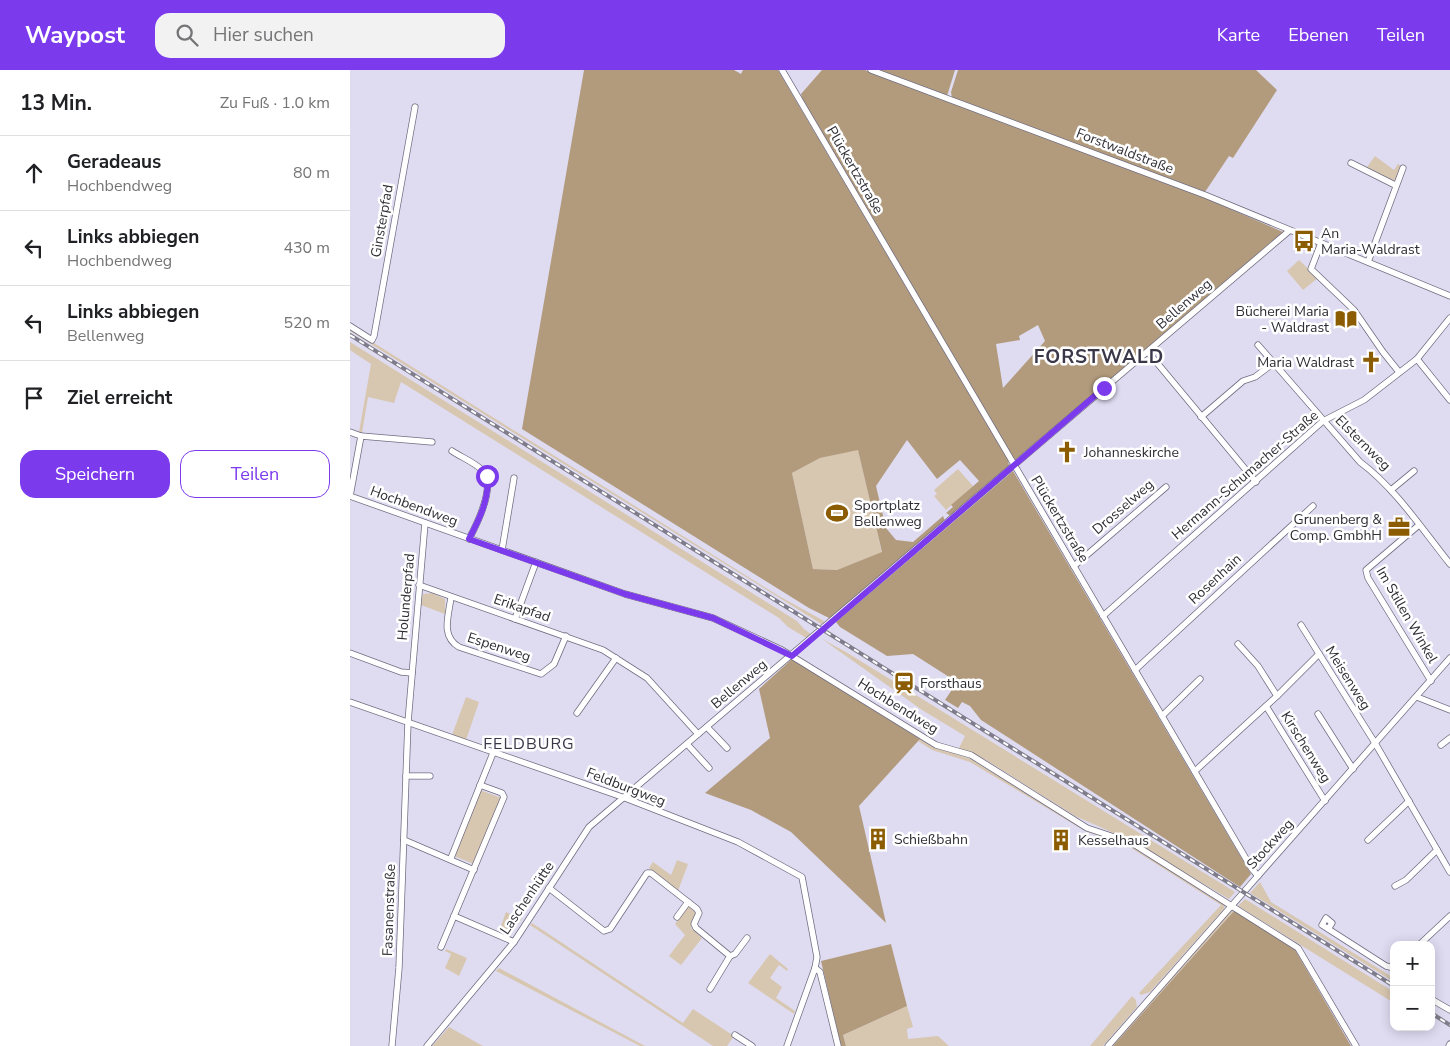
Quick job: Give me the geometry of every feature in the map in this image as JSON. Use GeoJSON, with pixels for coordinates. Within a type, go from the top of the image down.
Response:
{"type":"FeatureCollection","features":[{"type":"Feature","properties":{"kind":"street","name":"Plückertzstraße"},"geometry":{"type":"LineString","coordinates":[[782,70],[1252,869],[1258,876]]}},
{"type":"Feature","properties":{"kind":"street","name":"Forstwaldstraße"},"geometry":{"type":"LineString","coordinates":[[871,70],[1198,192],[1450,296]]}},
{"type":"Feature","properties":{"kind":"street","name":"Ginsterpfad"},"geometry":{"type":"LineString","coordinates":[[350,326],[372,340],[415,107]]}},
{"type":"Feature","properties":{"kind":"street"},"geometry":{"type":"LineString","coordinates":[[1351,163],[1396,185]]}},
{"type":"Feature","properties":{"kind":"street"},"geometry":{"type":"LineString","coordinates":[[1368,262],[1403,168]]}},
{"type":"Feature","properties":{"kind":"street","name":"Bellenweg"},"geometry":{"type":"LineString","coordinates":[[655,772],[1289,231]]}},
{"type":"Feature","properties":{"kind":"street"},"geometry":{"type":"LineString","coordinates":[[1321,243],[1311,269],[1354,310],[1382,352],[1399,372]]}},
{"type":"Feature","properties":{"kind":"street","name":"Hermann-Schumacher-Straße"},"geometry":{"type":"LineString","coordinates":[[1103,616],[1323,421],[1364,400],[1417,359],[1450,318]]}},
{"type":"Feature","properties":{"kind":"street","name":"Elsternweg"},"geometry":{"type":"LineString","coordinates":[[1258,345],[1360,462],[1377,474],[1450,564]]}},
{"type":"Feature","properties":{"kind":"street"},"geometry":{"type":"LineString","coordinates":[[1148,352],[1256,482]]}},
{"type":"Feature","properties":{"kind":"street"},"geometry":{"type":"LineString","coordinates":[[1417,359],[1450,400]]}},
{"type":"Feature","properties":{"kind":"street"},"geometry":{"type":"LineString","coordinates":[[1201,417],[1243,381],[1256,377],[1274,362]]}},
{"type":"Feature","properties":{"kind":"street"},"geometry":{"type":"LineString","coordinates":[[350,432],[361,436],[432,442]]}},
{"type":"Feature","properties":{"kind":"street"},"geometry":{"type":"LineString","coordinates":[[350,496],[361,436]]}},
{"type":"Feature","properties":{"kind":"street","name":"Hochbendweg"},"geometry":{"type":"LineString","coordinates":[[452,451],[482,470],[487,476],[488,486],[485,500],[469,539]]}},
{"type":"Feature","properties":{"kind":"street","name":"Elsternweg"},"geometry":{"type":"LineString","coordinates":[[1391,490],[1414,471]]}},
{"type":"Feature","properties":{"kind":"street"},"geometry":{"type":"LineString","coordinates":[[502,550],[514,478]]}},
{"type":"Feature","properties":{"kind":"street","name":"Drosselweg"},"geometry":{"type":"LineString","coordinates":[[1074,566],[1166,487]]}},
{"type":"Feature","properties":{"kind":"street","name":"Hochbendweg"},"geometry":{"type":"LineString","coordinates":[[350,496],[625,594],[713,618],[792,656],[936,745],[971,756],[1087,828],[1132,843],[1231,906]]}},
{"type":"Feature","properties":{"kind":"street","name":"Rosenhain"},"geometry":{"type":"LineString","coordinates":[[1135,670],[1313,506]]}},
{"type":"Feature","properties":{"kind":"street","name":"Holunderpfad"},"geometry":{"type":"LineString","coordinates":[[411,676],[425,523]]}},
{"type":"Feature","properties":{"kind":"street","name":"Im Stillen Winkel"},"geometry":{"type":"LineString","coordinates":[[1418,525],[1366,570],[1368,578],[1431,681]]}},
{"type":"Feature","properties":{"kind":"street"},"geometry":{"type":"LineString","coordinates":[[515,619],[536,562]]}},
{"type":"Feature","properties":{"kind":"street","name":"Erikapfad"},"geometry":{"type":"LineString","coordinates":[[419,585],[588,643],[647,678],[698,734]]}},
{"type":"Feature","properties":{"kind":"street","name":"Espenweg"},"geometry":{"type":"LineString","coordinates":[[451,597],[446,632],[449,639],[458,647],[541,674],[554,664],[566,636]]}},
{"type":"Feature","properties":{"kind":"street","name":"Meisenweg"},"geometry":{"type":"LineString","coordinates":[[1300,625],[1375,744],[1450,872]]}},
{"type":"Feature","properties":{"kind":"street"},"geometry":{"type":"LineString","coordinates":[[1238,644],[1258,666],[1278,696]]}},
{"type":"Feature","properties":{"kind":"street"},"geometry":{"type":"LineString","coordinates":[[350,653],[411,676]]}},
{"type":"Feature","properties":{"kind":"street"},"geometry":{"type":"LineString","coordinates":[[1195,771],[1278,696],[1319,654]]}},
{"type":"Feature","properties":{"kind":"street"},"geometry":{"type":"LineString","coordinates":[[578,713],[616,658]]}},
{"type":"Feature","properties":{"kind":"street","name":"Stockweg"},"geometry":{"type":"LineString","coordinates":[[1108,1046],[1450,658]]}},
{"type":"Feature","properties":{"kind":"street","name":"Fasanenstraße"},"geometry":{"type":"LineString","coordinates":[[392,1046],[399,968],[411,676]]}},
{"type":"Feature","properties":{"kind":"street"},"geometry":{"type":"LineString","coordinates":[[1162,716],[1200,679]]}},
{"type":"Feature","properties":{"kind":"street"},"geometry":{"type":"LineString","coordinates":[[1417,697],[1450,710]]}},
{"type":"Feature","properties":{"kind":"street","name":"Feldburgweg"},"geometry":{"type":"LineString","coordinates":[[350,702],[625,798],[738,842],[802,877],[817,957],[815,968],[786,1046]]}},
{"type":"Feature","properties":{"kind":"street","name":"Kirschenweg"},"geometry":{"type":"LineString","coordinates":[[1266,706],[1325,801]]}},
{"type":"Feature","properties":{"kind":"street"},"geometry":{"type":"LineString","coordinates":[[1318,714],[1352,769]]}},
{"type":"Feature","properties":{"kind":"street","name":"Bellenweg"},"geometry":{"type":"LineString","coordinates":[[707,727],[727,748]]}},
{"type":"Feature","properties":{"kind":"street"},"geometry":{"type":"LineString","coordinates":[[1441,745],[1450,738]]}},
{"type":"Feature","properties":{"kind":"street"},"geometry":{"type":"LineString","coordinates":[[686,744],[709,768]]}},
{"type":"Feature","properties":{"kind":"street"},"geometry":{"type":"LineString","coordinates":[[451,858],[493,753]]}},
{"type":"Feature","properties":{"kind":"street","name":"Laschenhütte"},"geometry":{"type":"LineString","coordinates":[[427,1046],[514,942],[589,827],[655,772]]}},
{"type":"Feature","properties":{"kind":"street"},"geometry":{"type":"LineString","coordinates":[[406,776],[430,776]]}},
{"type":"Feature","properties":{"kind":"street"},"geometry":{"type":"LineString","coordinates":[[441,947],[504,797],[502,793],[480,785]]}},
{"type":"Feature","properties":{"kind":"street"},"geometry":{"type":"LineString","coordinates":[[1368,840],[1409,801]]}},
{"type":"Feature","properties":{"kind":"street"},"geometry":{"type":"LineString","coordinates":[[404,840],[451,858],[474,870]]}},
{"type":"Feature","properties":{"kind":"street"},"geometry":{"type":"LineString","coordinates":[[1394,886],[1406,880],[1437,850]]}},
{"type":"Feature","properties":{"kind":"street"},"geometry":{"type":"LineString","coordinates":[[549,888],[604,931],[610,929],[648,873],[697,909],[699,913],[694,924],[696,928],[730,956]]}},
{"type":"Feature","properties":{"kind":"street"},"geometry":{"type":"LineString","coordinates":[[677,917],[688,902]]}},
{"type":"Feature","properties":{"kind":"street"},"geometry":{"type":"LineString","coordinates":[[1231,906],[1298,948],[1356,1046]]}},
{"type":"Feature","properties":{"kind":"street"},"geometry":{"type":"LineString","coordinates":[[454,916],[514,942]]}},
{"type":"Feature","properties":{"kind":"street"},"geometry":{"type":"LineString","coordinates":[[1423,941],[1450,916]]}},
{"type":"Feature","properties":{"kind":"street"},"geometry":{"type":"LineString","coordinates":[[1328,929],[1390,967]]}},
{"type":"Feature","properties":{"kind":"street"},"geometry":{"type":"LineString","coordinates":[[710,989],[730,956],[735,954],[746,938]]}},
{"type":"Feature","properties":{"kind":"street","name":"Feldburgweg"},"geometry":{"type":"LineString","coordinates":[[815,968],[820,972],[838,1046]]}},
{"type":"Feature","properties":{"kind":"street"},"geometry":{"type":"LineString","coordinates":[[1435,1001],[1450,1010]]}},
{"type":"Feature","properties":{"kind":"street"},"geometry":{"type":"LineString","coordinates":[[735,1035],[752,1046]]}},
{"type":"Feature","properties":{"kind":"shaded area"},"geometry":{"type":"Polygon","coordinates":[[[584,70],[734,70],[741,74],[743,70],[778,70],[1008,460],[1009,466],[951,516],[946,513],[953,507],[951,505],[979,481],[960,460],[937,479],[907,440],[876,486],[886,528],[896,540],[913,542],[943,516],[945,521],[831,619],[809,608],[522,429],[584,70]],[[858,450],[820,458],[792,473],[813,569],[837,570],[882,552],[858,450]]]}},
{"type":"Feature","properties":{"kind":"shaded area"},"geometry":{"type":"Polygon","coordinates":[[[822,70],[865,70],[1178,186],[1283,232],[1016,460],[1013,458],[803,101],[801,94],[822,70]],[[1038,325],[1019,336],[1020,340],[996,344],[1003,388],[1045,341],[1038,325]]]}},
{"type":"Feature","properties":{"kind":"shaded area"},"geometry":{"type":"Polygon","coordinates":[[[878,70],[955,70],[947,96],[878,70]]]}},
{"type":"Feature","properties":{"kind":"shaded area"},"geometry":{"type":"Polygon","coordinates":[[[958,70],[1256,70],[1277,90],[1233,158],[1229,156],[1205,192],[952,98],[951,92],[958,70]]]}},
{"type":"Feature","properties":{"kind":"shaded area"},"geometry":{"type":"Polygon","coordinates":[[[1375,156],[1394,170],[1398,164],[1401,166],[1397,179],[1391,181],[1365,170],[1375,156]]]}},
{"type":"Feature","properties":{"kind":"shaded area"},"geometry":{"type":"Polygon","coordinates":[[[1299,260],[1318,278],[1303,290],[1287,271],[1299,260]]]}},
{"type":"Feature","properties":{"kind":"shaded area"},"geometry":{"type":"Polygon","coordinates":[[[350,328],[779,596],[824,621],[823,625],[350,331],[350,328]]]}},
{"type":"Feature","properties":{"kind":"shaded area"},"geometry":{"type":"Polygon","coordinates":[[[350,342],[797,621],[812,635],[808,639],[788,627],[779,618],[401,382],[394,403],[368,397],[362,433],[359,432],[371,364],[350,350],[350,342]]]}},
{"type":"Feature","properties":{"kind":"shaded area","name":"Sportplatz Bellenweg"},"geometry":{"type":"Polygon","coordinates":[[[858,449],[882,553],[837,570],[813,569],[792,473],[820,458],[858,449]]]}},
{"type":"Feature","properties":{"kind":"shaded area"},"geometry":{"type":"Polygon","coordinates":[[[958,469],[973,486],[946,510],[934,496],[937,494],[934,490],[958,469]]]}},
{"type":"Feature","properties":{"kind":"shaded area"},"geometry":{"type":"Polygon","coordinates":[[[1013,471],[1251,874],[1240,887],[981,720],[970,706],[962,702],[958,708],[945,700],[957,682],[913,654],[887,656],[840,627],[836,622],[1013,471]]]}},
{"type":"Feature","properties":{"kind":"shaded area"},"geometry":{"type":"Polygon","coordinates":[[[432,593],[445,599],[445,614],[421,605],[423,594],[432,593]]]}},
{"type":"Feature","properties":{"kind":"shaded area"},"geometry":{"type":"Polygon","coordinates":[[[822,639],[1235,892],[1229,899],[1134,842],[1075,816],[986,760],[959,748],[965,736],[922,710],[822,639]]]}},
{"type":"Feature","properties":{"kind":"shaded area"},"geometry":{"type":"Polygon","coordinates":[[[792,659],[920,739],[859,806],[886,923],[791,832],[751,810],[705,793],[770,738],[759,689],[792,659]]]}},
{"type":"Feature","properties":{"kind":"shaded area"},"geometry":{"type":"Polygon","coordinates":[[[466,697],[479,702],[466,740],[452,735],[466,697]]]}},
{"type":"Feature","properties":{"kind":"shaded area"},"geometry":{"type":"Polygon","coordinates":[[[920,739],[933,747],[971,759],[1086,830],[1129,845],[1225,905],[1224,909],[1150,992],[1141,995],[1139,993],[1221,905],[1128,846],[1085,831],[970,762],[932,750],[918,741],[920,739]]]}},
{"type":"Feature","properties":{"kind":"shaded area"},"geometry":{"type":"Polygon","coordinates":[[[480,790],[502,798],[474,864],[454,856],[480,790]]]}},
{"type":"Feature","properties":{"kind":"shaded area"},"geometry":{"type":"Polygon","coordinates":[[[677,860],[688,864],[678,891],[649,868],[653,862],[671,875],[677,860]]]}},
{"type":"Feature","properties":{"kind":"shaded area"},"geometry":{"type":"Polygon","coordinates":[[[1260,882],[1271,902],[1390,976],[1390,980],[1250,893],[1260,882]]]}},
{"type":"Feature","properties":{"kind":"shaded area"},"geometry":{"type":"Polygon","coordinates":[[[1245,899],[1390,990],[1390,1001],[1238,906],[1245,899]]]}},
{"type":"Feature","properties":{"kind":"shaded area"},"geometry":{"type":"Polygon","coordinates":[[[689,907],[696,913],[691,928],[702,938],[681,965],[669,956],[685,935],[675,924],[686,908],[689,907]]]}},
{"type":"Feature","properties":{"kind":"shaded area"},"geometry":{"type":"Polygon","coordinates":[[[1234,911],[1113,1046],[1110,1046],[1228,912],[1234,911]]]}},
{"type":"Feature","properties":{"kind":"shaded area"},"geometry":{"type":"Polygon","coordinates":[[[1234,911],[1294,948],[1351,1046],[1113,1046],[1234,911]]]}},
{"type":"Feature","properties":{"kind":"shaded area"},"geometry":{"type":"Polygon","coordinates":[[[506,912],[522,919],[510,935],[499,931],[506,912]]]}},
{"type":"Feature","properties":{"kind":"shaded area"},"geometry":{"type":"Polygon","coordinates":[[[532,923],[683,1023],[693,1009],[734,1036],[727,1046],[713,1046],[530,925],[532,923]]]}},
{"type":"Feature","properties":{"kind":"shaded area"},"geometry":{"type":"Polygon","coordinates":[[[891,944],[907,1006],[843,1035],[846,1046],[841,1046],[821,961],[891,944]]]}},
{"type":"Feature","properties":{"kind":"shaded area"},"geometry":{"type":"Polygon","coordinates":[[[446,949],[467,958],[459,976],[445,968],[451,954],[445,951],[446,949]]]}},
{"type":"Feature","properties":{"kind":"shaded area"},"geometry":{"type":"Polygon","coordinates":[[[770,954],[788,969],[787,971],[779,965],[770,978],[782,987],[776,998],[795,1011],[794,1014],[748,983],[770,954]]]}},
{"type":"Feature","properties":{"kind":"shaded area"},"geometry":{"type":"Polygon","coordinates":[[[499,968],[645,1046],[640,1046],[496,971],[499,968]]]}},
{"type":"Feature","properties":{"kind":"shaded area"},"geometry":{"type":"Polygon","coordinates":[[[1132,996],[1136,1000],[1137,1007],[1103,1046],[1090,1046],[1132,996]]]}},
{"type":"Feature","properties":{"kind":"shaded area"},"geometry":{"type":"Polygon","coordinates":[[[907,1006],[913,1027],[907,1029],[908,1039],[938,1036],[949,1046],[846,1046],[843,1035],[907,1006]]]}},
{"type":"Feature","properties":{"kind":"shaded area"},"geometry":{"type":"Polygon","coordinates":[[[449,1027],[483,1046],[432,1046],[449,1027]]]}},
{"type":"Feature","properties":{"kind":"railway"},"geometry":{"type":"LineString","coordinates":[[350,335],[1390,984]]}},
{"type":"Feature","properties":{"kind":"railway"},"geometry":{"type":"LineString","coordinates":[[1435,1016],[1450,1025]]}},
{"type":"Feature","properties":{"kind":"place","name":"An Maria-Waldrast"},"geometry":{"type":"Point","coordinates":[1304,241]}},
{"type":"Feature","properties":{"kind":"place","name":"Bücherei Maria - Waldrast"},"geometry":{"type":"Point","coordinates":[1346,319]}},
{"type":"Feature","properties":{"kind":"place","name":"Maria Waldrast"},"geometry":{"type":"Point","coordinates":[1371,362]}},
{"type":"Feature","properties":{"kind":"place","name":"Johanneskirche"},"geometry":{"type":"Point","coordinates":[1067,452]}},
{"type":"Feature","properties":{"kind":"place","name":"Sportplatz Bellenweg"},"geometry":{"type":"Point","coordinates":[837,513]}},
{"type":"Feature","properties":{"kind":"place","name":"Grunenberg & Comp. GmbhH"},"geometry":{"type":"Point","coordinates":[1399,527]}},
{"type":"Feature","properties":{"kind":"place","name":"Forsthaus"},"geometry":{"type":"Point","coordinates":[904,683]}},
{"type":"Feature","properties":{"kind":"place","name":"Schießbahn"},"geometry":{"type":"Point","coordinates":[878,839]}},
{"type":"Feature","properties":{"kind":"place","name":"Kesselhaus"},"geometry":{"type":"Point","coordinates":[1061,840]}},
{"type":"Feature","properties":{"kind":"district","name":"FORSTWALD"},"geometry":{"type":"Point","coordinates":[1099,357]}},
{"type":"Feature","properties":{"kind":"district","name":"FELDBURG"},"geometry":{"type":"Point","coordinates":[529,744]}},
{"type":"Feature","properties":{"kind":"route"},"geometry":{"type":"LineString","coordinates":[[487,476],[488,486],[485,500],[476,527],[469,539],[625,594],[713,618],[792,656],[1104,388]]}}]}
